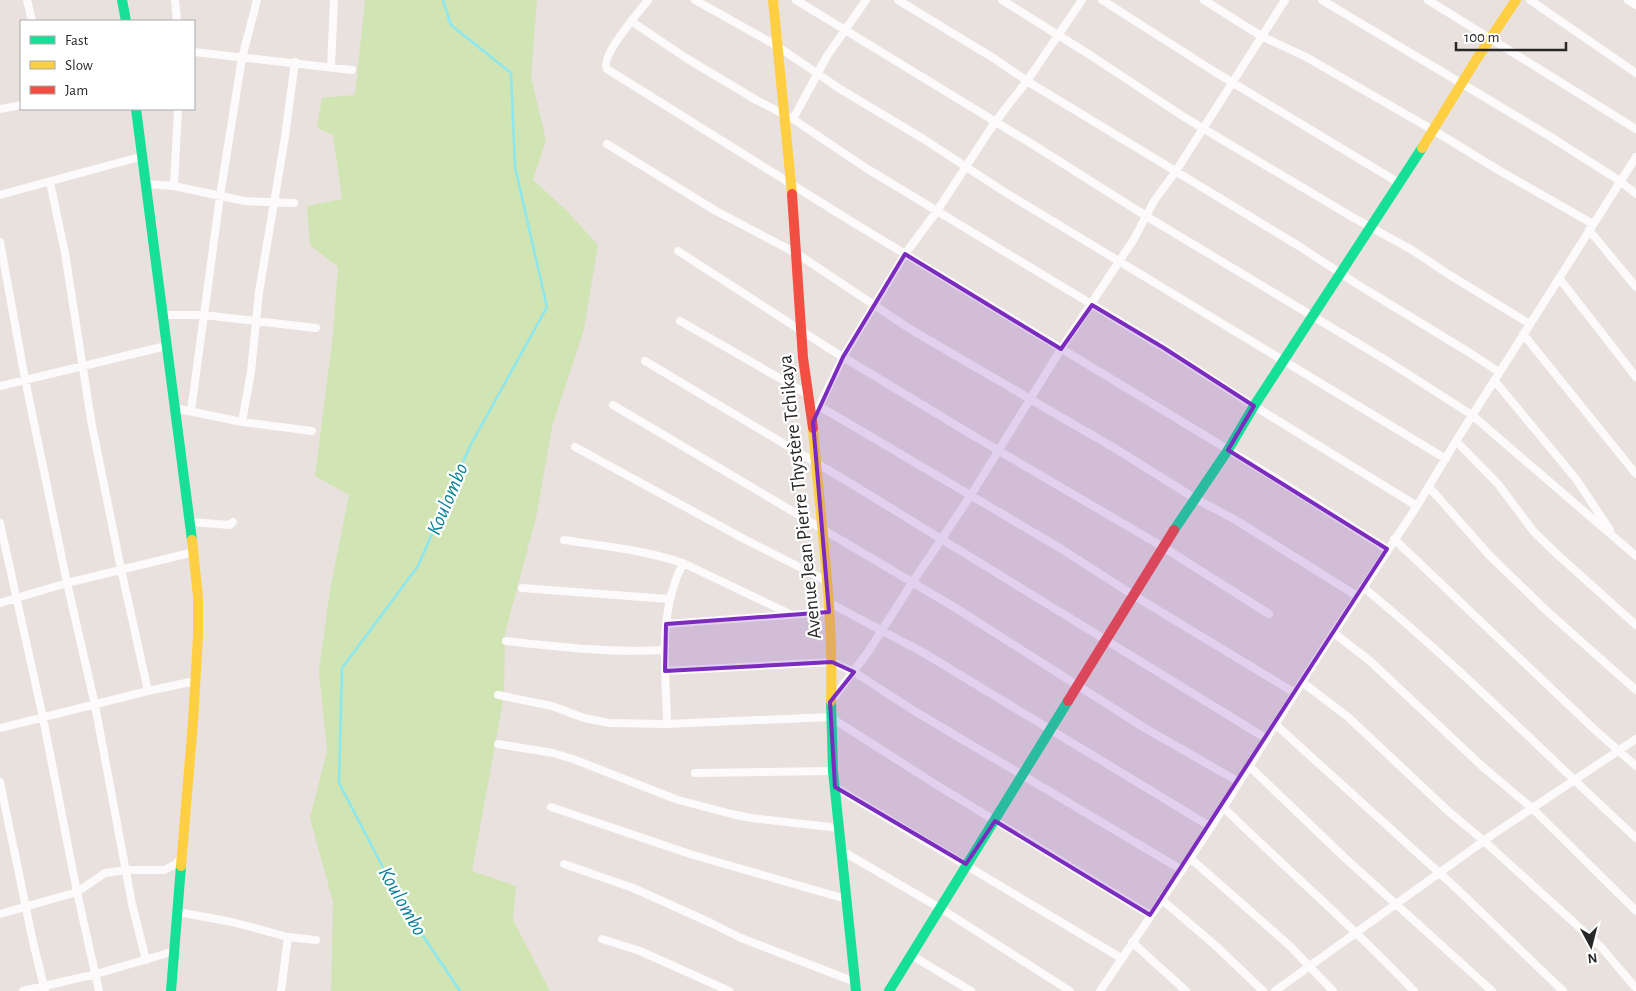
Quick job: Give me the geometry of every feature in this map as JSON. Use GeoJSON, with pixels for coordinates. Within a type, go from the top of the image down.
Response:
{"type":"FeatureCollection","features":[{"type":"Feature","properties":{"kind":"street"},"geometry":{"type":"LineString","coordinates":[[27,0],[32,20]]}},
{"type":"Feature","properties":{"kind":"street"},"geometry":{"type":"LineString","coordinates":[[122,0],[126,20]]}},
{"type":"Feature","properties":{"kind":"street"},"geometry":{"type":"LineString","coordinates":[[176,0],[177,20]]}},
{"type":"Feature","properties":{"kind":"street"},"geometry":{"type":"LineString","coordinates":[[191,411],[220,196],[242,58],[258,0]]}},
{"type":"Feature","properties":{"kind":"street"},"geometry":{"type":"LineString","coordinates":[[331,67],[334,0]]}},
{"type":"Feature","properties":{"kind":"street"},"geometry":{"type":"LineString","coordinates":[[648,0],[608,56],[604,66],[607,70],[1061,350],[1270,475],[1387,549]]}},
{"type":"Feature","properties":{"kind":"street"},"geometry":{"type":"LineString","coordinates":[[695,0],[777,46],[817,74],[965,167],[1284,360],[1365,412],[1446,459]]}},
{"type":"Feature","properties":{"kind":"street","name":"Avenue Jean Pierre Thystère Tchikaya"},"geometry":{"type":"LineString","coordinates":[[773,0],[777,46],[789,117],[791,185],[801,331],[813,422],[815,463],[828,581],[833,682],[830,702],[833,771],[855,986]]}},
{"type":"Feature","properties":{"kind":"street"},"geometry":{"type":"LineString","coordinates":[[796,0],[1472,415],[1636,556]]}},
{"type":"Feature","properties":{"kind":"street"},"geometry":{"type":"LineString","coordinates":[[789,117],[802,100],[844,29],[866,0]]}},
{"type":"Feature","properties":{"kind":"street"},"geometry":{"type":"LineString","coordinates":[[898,0],[1499,372]]}},
{"type":"Feature","properties":{"kind":"street"},"geometry":{"type":"LineString","coordinates":[[1002,0],[1203,128],[1371,228],[1412,250],[1530,324]]}},
{"type":"Feature","properties":{"kind":"street"},"geometry":{"type":"LineString","coordinates":[[813,422],[843,357],[905,254],[937,211],[995,122],[1027,81],[1082,0]]}},
{"type":"Feature","properties":{"kind":"street"},"geometry":{"type":"LineString","coordinates":[[1102,0],[1232,83],[1399,183]]}},
{"type":"Feature","properties":{"kind":"street"},"geometry":{"type":"LineString","coordinates":[[1204,0],[1261,36],[1306,57],[1433,130],[1591,227],[1636,286]]}},
{"type":"Feature","properties":{"kind":"street"},"geometry":{"type":"LineString","coordinates":[[830,702],[854,672],[882,631],[912,582],[971,495],[1061,350],[1120,262],[1160,192],[1176,171],[1285,0]]}},
{"type":"Feature","properties":{"kind":"street"},"geometry":{"type":"LineString","coordinates":[[1322,0],[1546,134],[1620,181],[1636,194]]}},
{"type":"Feature","properties":{"kind":"street"},"geometry":{"type":"LineString","coordinates":[[1428,0],[1636,129]]}},
{"type":"Feature","properties":{"kind":"street"},"geometry":{"type":"LineString","coordinates":[[888,991],[1163,547],[1228,450],[1254,406],[1371,228],[1476,60],[1516,0]]}},
{"type":"Feature","properties":{"kind":"street"},"geometry":{"type":"LineString","coordinates":[[1530,0],[1636,74]]}},
{"type":"Feature","properties":{"kind":"street"},"geometry":{"type":"LineString","coordinates":[[1628,0],[1636,5]]}},
{"type":"Feature","properties":{"kind":"street"},"geometry":{"type":"LineString","coordinates":[[631,22],[694,63],[789,117],[826,143],[1417,506]]}},
{"type":"Feature","properties":{"kind":"street"},"geometry":{"type":"LineString","coordinates":[[195,52],[295,62],[352,70]]}},
{"type":"Feature","properties":{"kind":"street"},"geometry":{"type":"LineString","coordinates":[[242,422],[295,62]]}},
{"type":"Feature","properties":{"kind":"street"},"geometry":{"type":"LineString","coordinates":[[0,109],[20,105]]}},
{"type":"Feature","properties":{"kind":"street"},"geometry":{"type":"LineString","coordinates":[[136,110],[194,552],[198,597],[195,681],[171,991]]}},
{"type":"Feature","properties":{"kind":"street"},"geometry":{"type":"LineString","coordinates":[[174,186],[178,110]]}},
{"type":"Feature","properties":{"kind":"street"},"geometry":{"type":"LineString","coordinates":[[607,144],[716,211],[796,253],[910,328],[1116,449],[1196,499],[1234,519],[1357,596]]}},
{"type":"Feature","properties":{"kind":"street"},"geometry":{"type":"LineString","coordinates":[[0,195],[143,156]]}},
{"type":"Feature","properties":{"kind":"street"},"geometry":{"type":"LineString","coordinates":[[1100,991],[1211,827],[1387,549],[1417,506],[1472,415],[1636,157]]}},
{"type":"Feature","properties":{"kind":"street"},"geometry":{"type":"LineString","coordinates":[[50,182],[65,253],[84,365],[91,420],[121,570],[148,691]]}},
{"type":"Feature","properties":{"kind":"street"},"geometry":{"type":"LineString","coordinates":[[146,184],[174,186],[244,201],[294,203]]}},
{"type":"Feature","properties":{"kind":"street"},"geometry":{"type":"LineString","coordinates":[[0,242],[25,379],[95,705],[126,870],[146,960]]}},
{"type":"Feature","properties":{"kind":"street"},"geometry":{"type":"LineString","coordinates":[[678,251],[843,357],[1163,547],[1269,614]]}},
{"type":"Feature","properties":{"kind":"street"},"geometry":{"type":"LineString","coordinates":[[1559,278],[1636,377]]}},
{"type":"Feature","properties":{"kind":"street"},"geometry":{"type":"LineString","coordinates":[[162,315],[203,315],[316,328]]}},
{"type":"Feature","properties":{"kind":"street"},"geometry":{"type":"LineString","coordinates":[[680,321],[809,395]]}},
{"type":"Feature","properties":{"kind":"street"},"geometry":{"type":"LineString","coordinates":[[1523,334],[1636,474]]}},
{"type":"Feature","properties":{"kind":"street"},"geometry":{"type":"LineString","coordinates":[[0,386],[166,346]]}},
{"type":"Feature","properties":{"kind":"street"},"geometry":{"type":"LineString","coordinates":[[645,361],[941,539],[1267,739]]}},
{"type":"Feature","properties":{"kind":"street"},"geometry":{"type":"LineString","coordinates":[[1494,380],[1576,479],[1616,538]]}},
{"type":"Feature","properties":{"kind":"street"},"geometry":{"type":"LineString","coordinates":[[613,405],[912,582],[1143,727],[1238,782]]}},
{"type":"Feature","properties":{"kind":"street"},"geometry":{"type":"LineString","coordinates":[[819,406],[1060,548],[1133,596],[1295,693]]}},
{"type":"Feature","properties":{"kind":"street"},"geometry":{"type":"LineString","coordinates":[[174,408],[242,422],[312,431]]}},
{"type":"Feature","properties":{"kind":"street"},"geometry":{"type":"LineString","coordinates":[[1456,441],[1498,484],[1534,532],[1636,625]]}},
{"type":"Feature","properties":{"kind":"street"},"geometry":{"type":"LineString","coordinates":[[575,447],[744,540],[828,581]]}},
{"type":"Feature","properties":{"kind":"street"},"geometry":{"type":"LineString","coordinates":[[1429,487],[1490,556],[1549,613],[1636,690]]}},
{"type":"Feature","properties":{"kind":"street"},"geometry":{"type":"LineString","coordinates":[[190,522],[230,525],[233,522]]}},
{"type":"Feature","properties":{"kind":"street"},"geometry":{"type":"LineString","coordinates":[[0,523],[43,718],[77,892],[99,991]]}},
{"type":"Feature","properties":{"kind":"street"},"geometry":{"type":"LineString","coordinates":[[1394,539],[1636,766]]}},
{"type":"Feature","properties":{"kind":"street"},"geometry":{"type":"LineString","coordinates":[[564,540],[642,552],[683,563],[790,614]]}},
{"type":"Feature","properties":{"kind":"street"},"geometry":{"type":"LineString","coordinates":[[0,603],[68,583],[194,552]]}},
{"type":"Feature","properties":{"kind":"street"},"geometry":{"type":"LineString","coordinates":[[667,724],[666,624],[669,599],[676,576],[683,563]]}},
{"type":"Feature","properties":{"kind":"street"},"geometry":{"type":"LineString","coordinates":[[1364,587],[1416,632],[1636,838]]}},
{"type":"Feature","properties":{"kind":"street"},"geometry":{"type":"LineString","coordinates":[[522,588],[669,599]]}},
{"type":"Feature","properties":{"kind":"street"},"geometry":{"type":"LineString","coordinates":[[666,624],[790,614],[829,607],[924,653],[1211,827]]}},
{"type":"Feature","properties":{"kind":"street"},"geometry":{"type":"LineString","coordinates":[[1334,633],[1370,661],[1483,767],[1533,809],[1636,911]]}},
{"type":"Feature","properties":{"kind":"street"},"geometry":{"type":"LineString","coordinates":[[506,641],[613,651],[665,650]]}},
{"type":"Feature","properties":{"kind":"street"},"geometry":{"type":"LineString","coordinates":[[665,671],[832,662],[854,672],[916,712],[1182,870]]}},
{"type":"Feature","properties":{"kind":"street"},"geometry":{"type":"LineString","coordinates":[[0,728],[195,681]]}},
{"type":"Feature","properties":{"kind":"street"},"geometry":{"type":"LineString","coordinates":[[1302,682],[1348,717],[1448,811],[1601,947],[1633,988]]}},
{"type":"Feature","properties":{"kind":"street"},"geometry":{"type":"LineString","coordinates":[[498,696],[552,706],[598,722],[667,724],[830,717],[995,821],[1150,915]]}},
{"type":"Feature","properties":{"kind":"street"},"geometry":{"type":"LineString","coordinates":[[1275,724],[1440,873],[1563,991]]}},
{"type":"Feature","properties":{"kind":"street"},"geometry":{"type":"LineString","coordinates":[[1275,991],[1484,841],[1636,739]]}},
{"type":"Feature","properties":{"kind":"street"},"geometry":{"type":"LineString","coordinates":[[498,744],[573,758],[678,800],[732,814],[839,828]]}},
{"type":"Feature","properties":{"kind":"street"},"geometry":{"type":"LineString","coordinates":[[1249,766],[1396,905],[1492,991]]}},
{"type":"Feature","properties":{"kind":"street"},"geometry":{"type":"LineString","coordinates":[[695,774],[833,771]]}},
{"type":"Feature","properties":{"kind":"street"},"geometry":{"type":"LineString","coordinates":[[0,782],[45,988]]}},
{"type":"Feature","properties":{"kind":"street"},"geometry":{"type":"LineString","coordinates":[[835,787],[1121,958]]}},
{"type":"Feature","properties":{"kind":"street"},"geometry":{"type":"LineString","coordinates":[[551,807],[694,855],[846,899]]}},
{"type":"Feature","properties":{"kind":"street"},"geometry":{"type":"LineString","coordinates":[[1223,808],[1298,880],[1356,932],[1414,991]]}},
{"type":"Feature","properties":{"kind":"street"},"geometry":{"type":"LineString","coordinates":[[842,851],[940,908],[1070,991]]}},
{"type":"Feature","properties":{"kind":"street"},"geometry":{"type":"LineString","coordinates":[[0,914],[77,892],[105,873],[126,870],[164,870],[176,864],[183,855]]}},
{"type":"Feature","properties":{"kind":"street"},"geometry":{"type":"LineString","coordinates":[[1190,858],[1256,916],[1333,991]]}},
{"type":"Feature","properties":{"kind":"street"},"geometry":{"type":"LineString","coordinates":[[564,864],[633,888],[702,918],[741,938],[855,986]]}},
{"type":"Feature","properties":{"kind":"street"},"geometry":{"type":"LineString","coordinates":[[1161,899],[1216,946],[1263,991]]}},
{"type":"Feature","properties":{"kind":"street"},"geometry":{"type":"LineString","coordinates":[[178,912],[232,922],[288,937],[316,940]]}},
{"type":"Feature","properties":{"kind":"street"},"geometry":{"type":"LineString","coordinates":[[281,991],[288,937]]}},
{"type":"Feature","properties":{"kind":"street"},"geometry":{"type":"LineString","coordinates":[[602,939],[640,951],[729,991]]}},
{"type":"Feature","properties":{"kind":"street"},"geometry":{"type":"LineString","coordinates":[[1132,942],[1186,991]]}},
{"type":"Feature","properties":{"kind":"street"},"geometry":{"type":"LineString","coordinates":[[23,991],[45,988],[175,951]]}},
{"type":"Feature","properties":{"kind":"street"},"geometry":{"type":"LineString","coordinates":[[911,955],[971,991]]}},
{"type":"Feature","properties":{"kind":"highlighted area"},"geometry":{"type":"Polygon","coordinates":[[[905,254],[1061,349],[1092,305],[1164,348],[1254,406],[1228,450],[1387,549],[1150,915],[995,821],[966,864],[835,787],[830,702],[854,672],[832,662],[665,671],[666,624],[829,612],[813,422],[843,357],[905,254]]]}},
{"type":"Feature","properties":{"kind":"green space"},"geometry":{"type":"Polygon","coordinates":[[[365,0],[537,0],[531,77],[546,140],[533,180],[566,210],[598,245],[584,329],[552,427],[536,518],[505,633],[504,696],[472,871],[516,886],[513,920],[550,991],[331,991],[333,902],[310,818],[327,751],[319,671],[330,590],[349,495],[315,476],[333,335],[338,267],[310,245],[307,206],[342,199],[333,135],[317,128],[322,98],[355,95],[365,0]]]}},
{"type":"Feature","properties":{"kind":"waterway","name":"Koulombo"},"geometry":{"type":"LineString","coordinates":[[443,0],[451,25],[511,73],[515,167],[547,307],[470,446],[418,566],[342,668],[339,783],[403,906],[460,991]]}},
{"type":"Feature","properties":{"kind":"traffic: fast"},"geometry":{"type":"LineString","coordinates":[[122,0],[126,20]]}},
{"type":"Feature","properties":{"kind":"traffic: fast"},"geometry":{"type":"LineString","coordinates":[[136,110],[192,540]]}},
{"type":"Feature","properties":{"kind":"traffic: fast"},"geometry":{"type":"LineString","coordinates":[[1174,530],[1228,450],[1254,406],[1422,148]]}},
{"type":"Feature","properties":{"kind":"traffic: fast"},"geometry":{"type":"LineString","coordinates":[[831,701],[833,771],[856,991]]}},
{"type":"Feature","properties":{"kind":"traffic: fast"},"geometry":{"type":"LineString","coordinates":[[889,991],[1068,701]]}},
{"type":"Feature","properties":{"kind":"traffic: fast"},"geometry":{"type":"LineString","coordinates":[[171,991],[181,866]]}},
{"type":"Feature","properties":{"kind":"traffic: slow"},"geometry":{"type":"LineString","coordinates":[[773,0],[792,194]]}},
{"type":"Feature","properties":{"kind":"traffic: slow"},"geometry":{"type":"LineString","coordinates":[[1422,148],[1476,60],[1516,0]]}},
{"type":"Feature","properties":{"kind":"traffic: slow"},"geometry":{"type":"LineString","coordinates":[[813,428],[828,599],[831,701]]}},
{"type":"Feature","properties":{"kind":"traffic: slow"},"geometry":{"type":"LineString","coordinates":[[181,866],[198,636],[198,597],[192,540]]}},
{"type":"Feature","properties":{"kind":"traffic: jam"},"geometry":{"type":"LineString","coordinates":[[792,194],[803,358],[813,428]]}},
{"type":"Feature","properties":{"kind":"traffic: jam"},"geometry":{"type":"LineString","coordinates":[[1068,701],[1174,530]]}}]}
